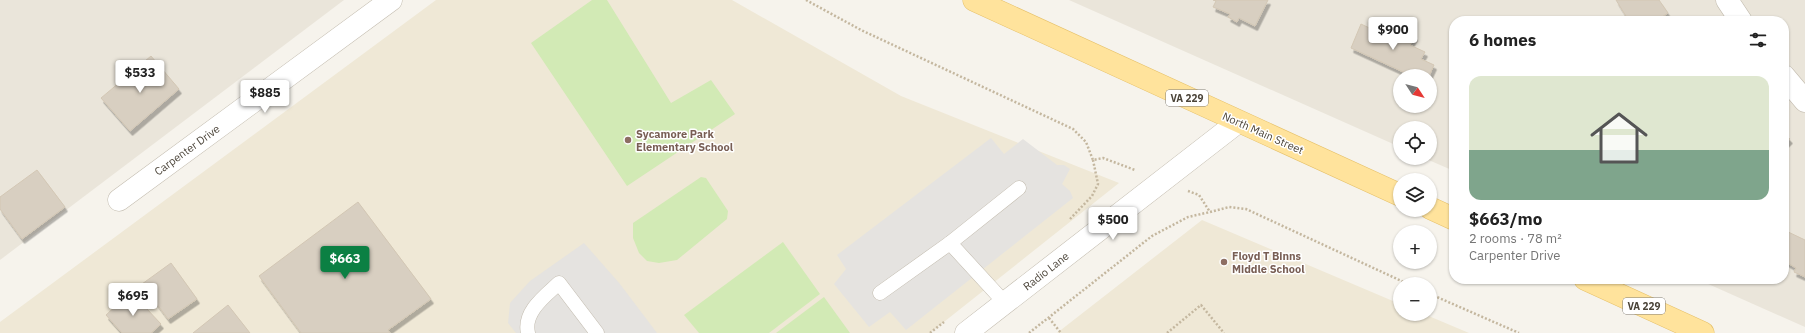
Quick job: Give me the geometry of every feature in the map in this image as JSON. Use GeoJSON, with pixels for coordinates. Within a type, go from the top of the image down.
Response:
{"type":"FeatureCollection","features":[{"type":"Feature","properties":{"kind":"main road","name":"North Main Street"},"geometry":{"type":"LineString","coordinates":[[974,0],[1393,192]]}},
{"type":"Feature","properties":{"kind":"main road"},"geometry":{"type":"LineString","coordinates":[[1437,211],[1449,217]]}},
{"type":"Feature","properties":{"kind":"main road","name":"VA 229"},"geometry":{"type":"LineString","coordinates":[[1596,284],[1703,333]]}},
{"type":"Feature","properties":{"kind":"street","name":"Carpenter Drive"},"geometry":{"type":"LineString","coordinates":[[119,200],[391,0]]}},
{"type":"Feature","properties":{"kind":"street"},"geometry":{"type":"LineString","coordinates":[[1727,0],[1738,16]]}},
{"type":"Feature","properties":{"kind":"street"},"geometry":{"type":"LineString","coordinates":[[1789,82],[1805,101]]}},
{"type":"Feature","properties":{"kind":"street","name":"Radio Lane"},"geometry":{"type":"LineString","coordinates":[[966,333],[1238,122]]}},
{"type":"Feature","properties":{"kind":"lane"},"geometry":{"type":"LineString","coordinates":[[880,293],[950,243],[1019,188]]}},
{"type":"Feature","properties":{"kind":"lane"},"geometry":{"type":"LineString","coordinates":[[950,243],[1005,303]]}},
{"type":"Feature","properties":{"kind":"lane"},"geometry":{"type":"LineString","coordinates":[[528,333],[529,320],[534,307],[559,283],[597,333]]}},
{"type":"Feature","properties":{"kind":"path"},"geometry":{"type":"LineString","coordinates":[[806,0],[861,30],[1073,129],[1086,142],[1093,160],[1098,184],[1092,196],[1067,223]]}},
{"type":"Feature","properties":{"kind":"path"},"geometry":{"type":"LineString","coordinates":[[1093,160],[1103,158]]}},
{"type":"Feature","properties":{"kind":"path"},"geometry":{"type":"LineString","coordinates":[[1199,195],[1210,212]]}},
{"type":"Feature","properties":{"kind":"path"},"geometry":{"type":"LineString","coordinates":[[1029,333],[1152,236],[1188,217],[1229,207],[1246,209],[1393,277]]}},
{"type":"Feature","properties":{"kind":"path"},"geometry":{"type":"LineString","coordinates":[[1437,297],[1520,333]]}},
{"type":"Feature","properties":{"kind":"path"},"geometry":{"type":"LineString","coordinates":[[1167,333],[1201,305],[1224,333]]}},
{"type":"Feature","properties":{"kind":"path"},"geometry":{"type":"LineString","coordinates":[[1048,318],[1061,333]]}},
{"type":"Feature","properties":{"kind":"path"},"geometry":{"type":"LineString","coordinates":[[930,333],[948,319]]}},
{"type":"Feature","properties":{"kind":"shaded area"},"geometry":{"type":"Polygon","coordinates":[[[0,0],[344,0],[0,260],[0,0]]]}},
{"type":"Feature","properties":{"kind":"shaded area","name":"Sycamore Park Elementary School"},"geometry":{"type":"Polygon","coordinates":[[[436,0],[732,0],[901,96],[1119,183],[930,333],[0,333],[0,322],[436,0]]]}},
{"type":"Feature","properties":{"kind":"shaded area"},"geometry":{"type":"Polygon","coordinates":[[[1069,0],[1805,0],[1805,327],[1708,284],[1789,284],[1789,16],[1449,16],[1449,169],[1437,164],[1437,121],[1393,121],[1393,144],[1069,0]]]}},
{"type":"Feature","properties":{"kind":"shaded area"},"geometry":{"type":"Polygon","coordinates":[[[991,138],[1004,154],[1023,139],[1057,165],[1064,165],[1070,169],[1062,184],[1070,191],[1073,198],[906,330],[890,312],[869,327],[834,284],[846,269],[837,255],[991,138]]]}},
{"type":"Feature","properties":{"kind":"shaded area","name":"Floyd T Binns Middle School"},"geometry":{"type":"Polygon","coordinates":[[[1202,220],[1393,301],[1393,321],[1437,321],[1437,319],[1469,333],[1057,333],[1202,220]]]}},
{"type":"Feature","properties":{"kind":"shaded area"},"geometry":{"type":"Polygon","coordinates":[[[584,243],[620,284],[657,333],[516,333],[508,323],[510,303],[530,281],[584,243]]]}},
{"type":"Feature","properties":{"kind":"green space"},"geometry":{"type":"Polygon","coordinates":[[[592,0],[607,0],[671,103],[711,80],[735,114],[627,186],[531,43],[592,0]]]}},
{"type":"Feature","properties":{"kind":"green space"},"geometry":{"type":"Polygon","coordinates":[[[701,177],[706,178],[728,211],[727,219],[677,260],[659,263],[647,261],[639,253],[633,238],[633,223],[701,177]]]}},
{"type":"Feature","properties":{"kind":"green space"},"geometry":{"type":"Polygon","coordinates":[[[783,242],[820,294],[769,333],[699,333],[684,315],[783,242]]]}},
{"type":"Feature","properties":{"kind":"green space"},"geometry":{"type":"Polygon","coordinates":[[[824,297],[850,333],[776,333],[824,297]]]}},
{"type":"Feature","properties":{"kind":"building"},"geometry":{"type":"Polygon","coordinates":[[[1213,0],[1268,0],[1255,26],[1239,18],[1237,22],[1228,17],[1230,14],[1213,7],[1216,1],[1213,0]]]}},
{"type":"Feature","properties":{"kind":"building"},"geometry":{"type":"Polygon","coordinates":[[[1616,0],[1659,0],[1668,13],[1664,16],[1626,16],[1616,0]]]}},
{"type":"Feature","properties":{"kind":"building"},"geometry":{"type":"Polygon","coordinates":[[[1361,24],[1380,33],[1382,30],[1397,37],[1401,29],[1415,36],[1410,45],[1425,52],[1421,59],[1434,65],[1432,69],[1397,69],[1351,48],[1361,24]]]}},
{"type":"Feature","properties":{"kind":"building"},"geometry":{"type":"Polygon","coordinates":[[[151,56],[179,89],[130,131],[101,98],[151,56]]]}},
{"type":"Feature","properties":{"kind":"building"},"geometry":{"type":"Polygon","coordinates":[[[37,170],[65,207],[22,239],[0,209],[0,197],[37,170]]]}},
{"type":"Feature","properties":{"kind":"building"},"geometry":{"type":"Polygon","coordinates":[[[358,202],[431,299],[388,330],[390,333],[301,333],[259,276],[358,202]]]}},
{"type":"Feature","properties":{"kind":"building"},"geometry":{"type":"Polygon","coordinates":[[[1789,232],[1805,240],[1805,277],[1794,272],[1796,268],[1789,264],[1789,232]]]}},
{"type":"Feature","properties":{"kind":"building"},"geometry":{"type":"Polygon","coordinates":[[[171,263],[197,299],[168,319],[142,284],[171,263]]]}},
{"type":"Feature","properties":{"kind":"building"},"geometry":{"type":"Polygon","coordinates":[[[131,292],[161,324],[151,333],[122,333],[106,315],[131,292]]]}},
{"type":"Feature","properties":{"kind":"building"},"geometry":{"type":"Polygon","coordinates":[[[228,305],[250,333],[193,333],[228,305]]]}},
{"type":"Feature","properties":{"kind":"place","name":"Sycamore Park Elementary School"},"geometry":{"type":"Point","coordinates":[628,140]}},
{"type":"Feature","properties":{"kind":"place","name":"Floyd T Binns Middle School"},"geometry":{"type":"Point","coordinates":[1224,262]}}]}
